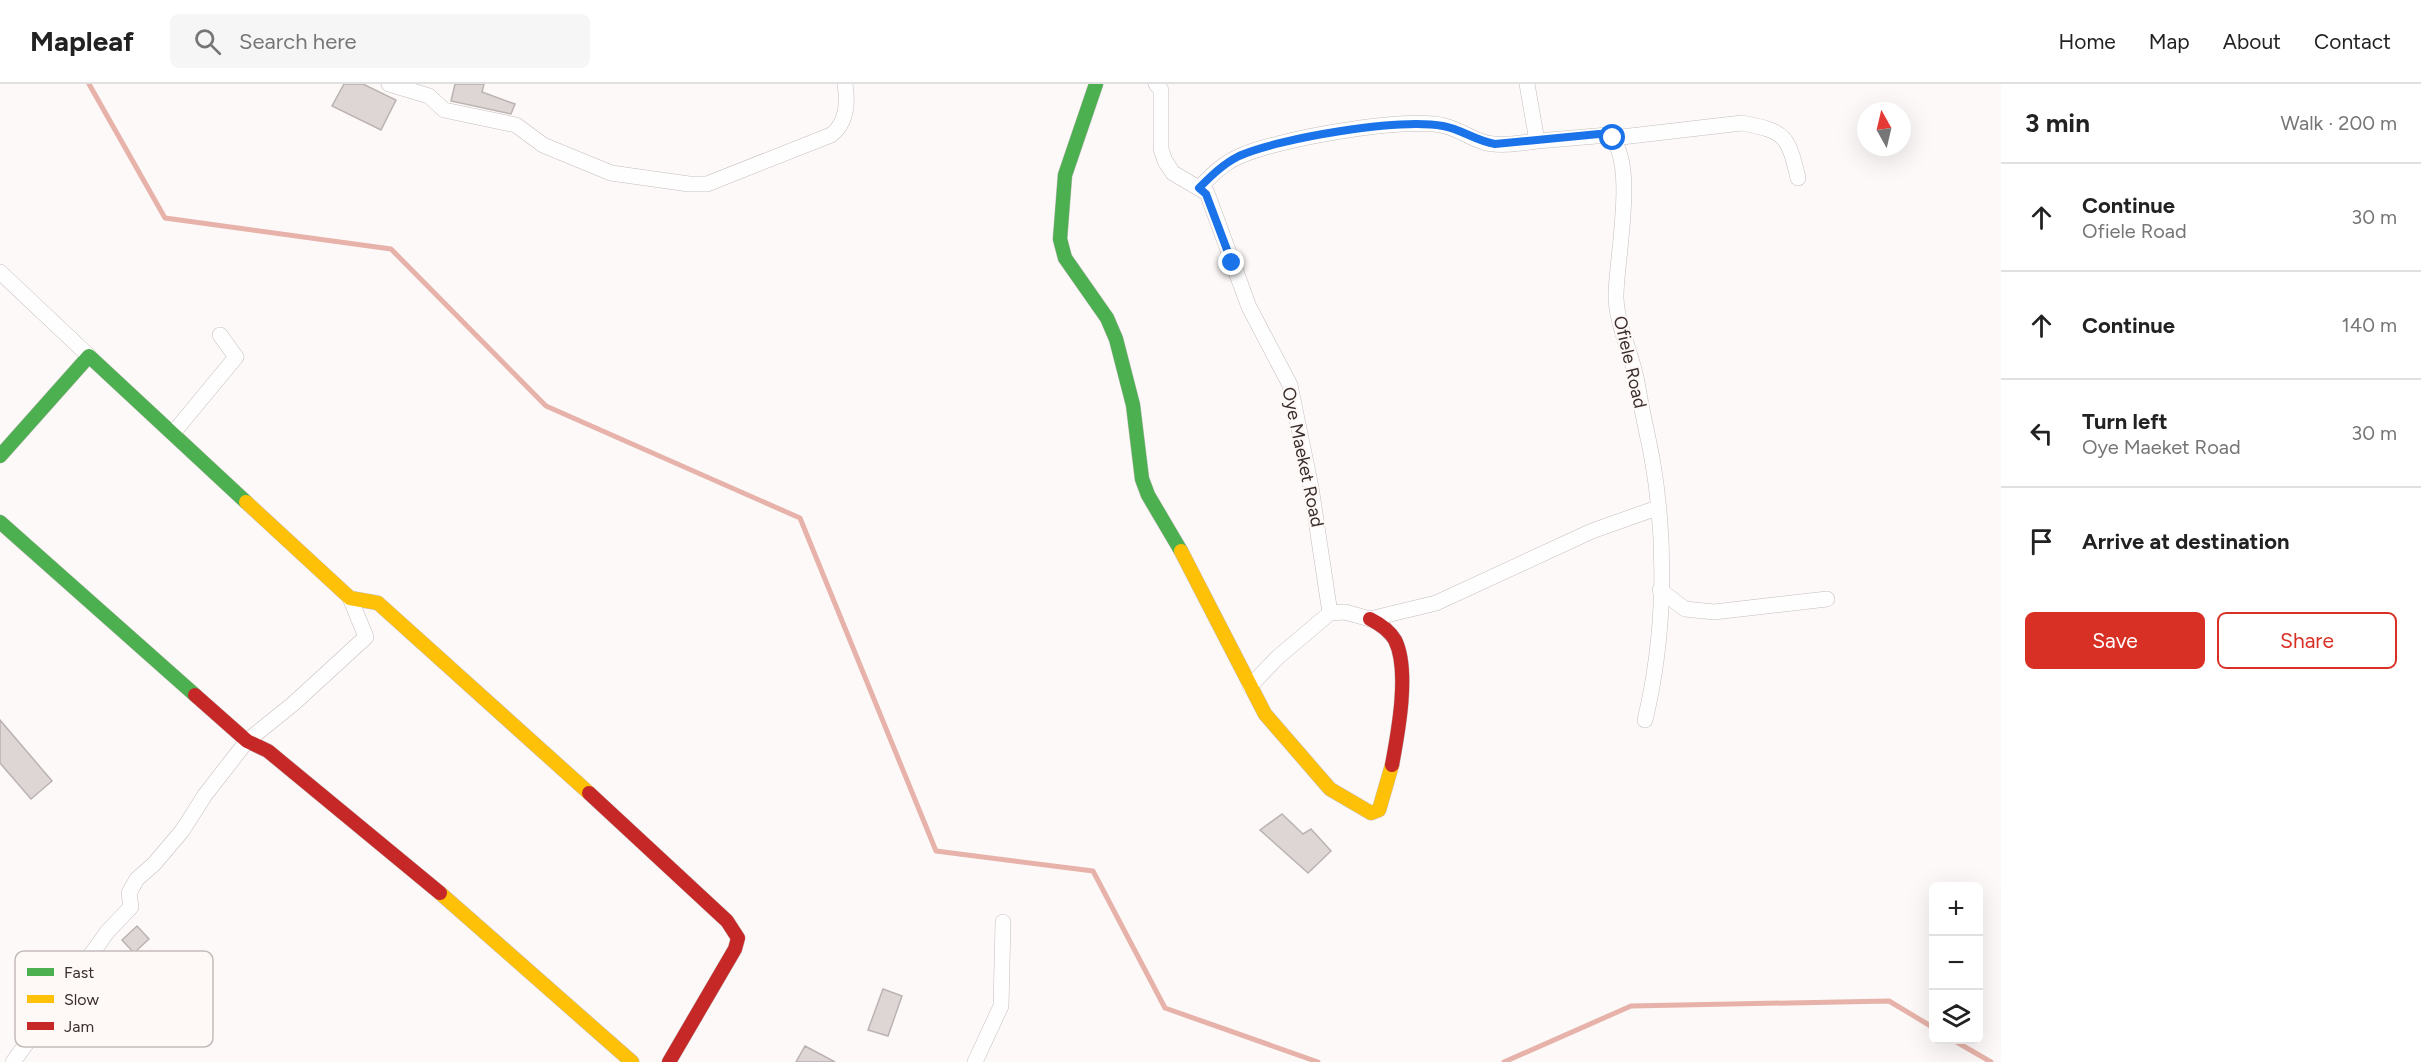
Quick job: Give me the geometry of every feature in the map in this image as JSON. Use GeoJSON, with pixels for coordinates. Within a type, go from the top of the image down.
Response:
{"type":"FeatureCollection","features":[{"type":"Feature","properties":{"kind":"street"},"geometry":{"type":"LineString","coordinates":[[389,84],[429,96],[444,110],[516,125],[543,145],[611,173],[689,184],[707,184],[831,135],[843,122],[847,95],[845,84]]}},
{"type":"Feature","properties":{"kind":"street"},"geometry":{"type":"LineString","coordinates":[[1096,84],[1065,175],[1060,239],[1062,250],[1107,318],[1116,339],[1133,405],[1142,479],[1148,495],[1186,560],[1250,686],[1280,734],[1330,789],[1363,810],[1375,813],[1383,803],[1395,764],[1400,662],[1398,646],[1392,635],[1370,619],[1345,612],[1330,613],[1278,657],[1250,686]]}},
{"type":"Feature","properties":{"kind":"street","name":"Oye Maeket Road"},"geometry":{"type":"LineString","coordinates":[[1156,84],[1161,90],[1161,149],[1165,161],[1173,172],[1206,194],[1249,307],[1292,392],[1311,487],[1330,613]]}},
{"type":"Feature","properties":{"kind":"street"},"geometry":{"type":"LineString","coordinates":[[1527,84],[1537,141]]}},
{"type":"Feature","properties":{"kind":"street"},"geometry":{"type":"LineString","coordinates":[[1199,188],[1220,167],[1239,156],[1273,144],[1365,128],[1418,124],[1444,126],[1484,142],[1537,141],[1599,134],[1613,138],[1742,123],[1760,126],[1778,134],[1790,144],[1798,178]]}},
{"type":"Feature","properties":{"kind":"street","name":"Ofiele Road"},"geometry":{"type":"LineString","coordinates":[[1613,138],[1620,156],[1624,214],[1616,297],[1652,459],[1657,508],[1660,590],[1658,653],[1645,720]]}},
{"type":"Feature","properties":{"kind":"street"},"geometry":{"type":"LineString","coordinates":[[0,272],[350,598],[366,637],[293,704],[247,741],[205,795],[182,831],[154,864],[137,879],[129,893],[131,907],[128,914],[108,931],[93,951]]}},
{"type":"Feature","properties":{"kind":"street"},"geometry":{"type":"LineString","coordinates":[[174,432],[236,357],[220,335]]}},
{"type":"Feature","properties":{"kind":"street"},"geometry":{"type":"LineString","coordinates":[[0,456],[89,356]]}},
{"type":"Feature","properties":{"kind":"street"},"geometry":{"type":"LineString","coordinates":[[1370,619],[1436,603],[1592,531],[1657,508]]}},
{"type":"Feature","properties":{"kind":"street"},"geometry":{"type":"LineString","coordinates":[[0,522],[247,741],[268,751],[454,905],[632,1062]]}},
{"type":"Feature","properties":{"kind":"street"},"geometry":{"type":"LineString","coordinates":[[1660,590],[1685,609],[1714,612],[1827,599]]}},
{"type":"Feature","properties":{"kind":"street"},"geometry":{"type":"LineString","coordinates":[[350,598],[378,603],[526,734],[728,921],[738,938],[735,949],[669,1062]]}},
{"type":"Feature","properties":{"kind":"street"},"geometry":{"type":"LineString","coordinates":[[975,1062],[1001,1006],[1003,922]]}},
{"type":"Feature","properties":{"kind":"street"},"geometry":{"type":"LineString","coordinates":[[13,1062],[24,1047]]}},
{"type":"Feature","properties":{"kind":"building"},"geometry":{"type":"Polygon","coordinates":[[[344,84],[363,84],[396,100],[381,130],[332,106],[344,84]]]}},
{"type":"Feature","properties":{"kind":"building"},"geometry":{"type":"Polygon","coordinates":[[[455,84],[484,84],[482,92],[515,104],[511,114],[451,101],[455,84]]]}},
{"type":"Feature","properties":{"kind":"building"},"geometry":{"type":"Polygon","coordinates":[[[0,720],[52,781],[31,799],[0,763],[0,720]]]}},
{"type":"Feature","properties":{"kind":"building"},"geometry":{"type":"Polygon","coordinates":[[[1282,814],[1303,834],[1311,829],[1331,851],[1308,873],[1260,830],[1282,814]]]}},
{"type":"Feature","properties":{"kind":"building"},"geometry":{"type":"Polygon","coordinates":[[[137,926],[149,939],[136,951],[132,951],[122,940],[137,926]]]}},
{"type":"Feature","properties":{"kind":"building"},"geometry":{"type":"Polygon","coordinates":[[[883,989],[902,996],[888,1036],[868,1030],[883,989]]]}},
{"type":"Feature","properties":{"kind":"building"},"geometry":{"type":"Polygon","coordinates":[[[805,1046],[835,1062],[796,1062],[805,1046]]]}},
{"type":"Feature","properties":{"kind":"waterway"},"geometry":{"type":"LineString","coordinates":[[89,84],[165,218],[391,249],[546,406],[800,518],[936,851],[1093,871],[1165,1008],[1318,1062]]}},
{"type":"Feature","properties":{"kind":"waterway"},"geometry":{"type":"LineString","coordinates":[[1504,1062],[1631,1006],[1889,1001],[1929,1025]]}},
{"type":"Feature","properties":{"kind":"waterway"},"geometry":{"type":"LineString","coordinates":[[1960,1044],[1991,1062]]}},
{"type":"Feature","properties":{"kind":"traffic: fast"},"geometry":{"type":"LineString","coordinates":[[1096,84],[1065,175],[1060,239],[1065,258],[1107,318],[1116,339],[1133,405],[1142,479],[1148,495],[1181,551]]}},
{"type":"Feature","properties":{"kind":"traffic: fast"},"geometry":{"type":"LineString","coordinates":[[0,456],[89,356],[246,502]]}},
{"type":"Feature","properties":{"kind":"traffic: fast"},"geometry":{"type":"LineString","coordinates":[[0,522],[195,695]]}},
{"type":"Feature","properties":{"kind":"traffic: slow"},"geometry":{"type":"LineString","coordinates":[[246,502],[350,598],[378,603],[589,793]]}},
{"type":"Feature","properties":{"kind":"traffic: slow"},"geometry":{"type":"LineString","coordinates":[[1181,551],[1265,714],[1330,789],[1371,813],[1379,810],[1392,765]]}},
{"type":"Feature","properties":{"kind":"traffic: slow"},"geometry":{"type":"LineString","coordinates":[[440,893],[632,1062]]}},
{"type":"Feature","properties":{"kind":"traffic: jam"},"geometry":{"type":"LineString","coordinates":[[1370,619],[1390,633],[1395,640],[1402,668],[1401,702],[1392,765]]}},
{"type":"Feature","properties":{"kind":"traffic: jam"},"geometry":{"type":"LineString","coordinates":[[195,695],[247,741],[268,751],[440,893]]}},
{"type":"Feature","properties":{"kind":"traffic: jam"},"geometry":{"type":"LineString","coordinates":[[589,793],[727,921],[738,938],[735,949],[669,1062]]}},
{"type":"Feature","properties":{"kind":"route"},"geometry":{"type":"LineString","coordinates":[[1232,263],[1220,226],[1206,194],[1199,188],[1220,167],[1239,156],[1273,144],[1365,128],[1418,124],[1444,126],[1495,144],[1599,134],[1613,138]]}}]}
